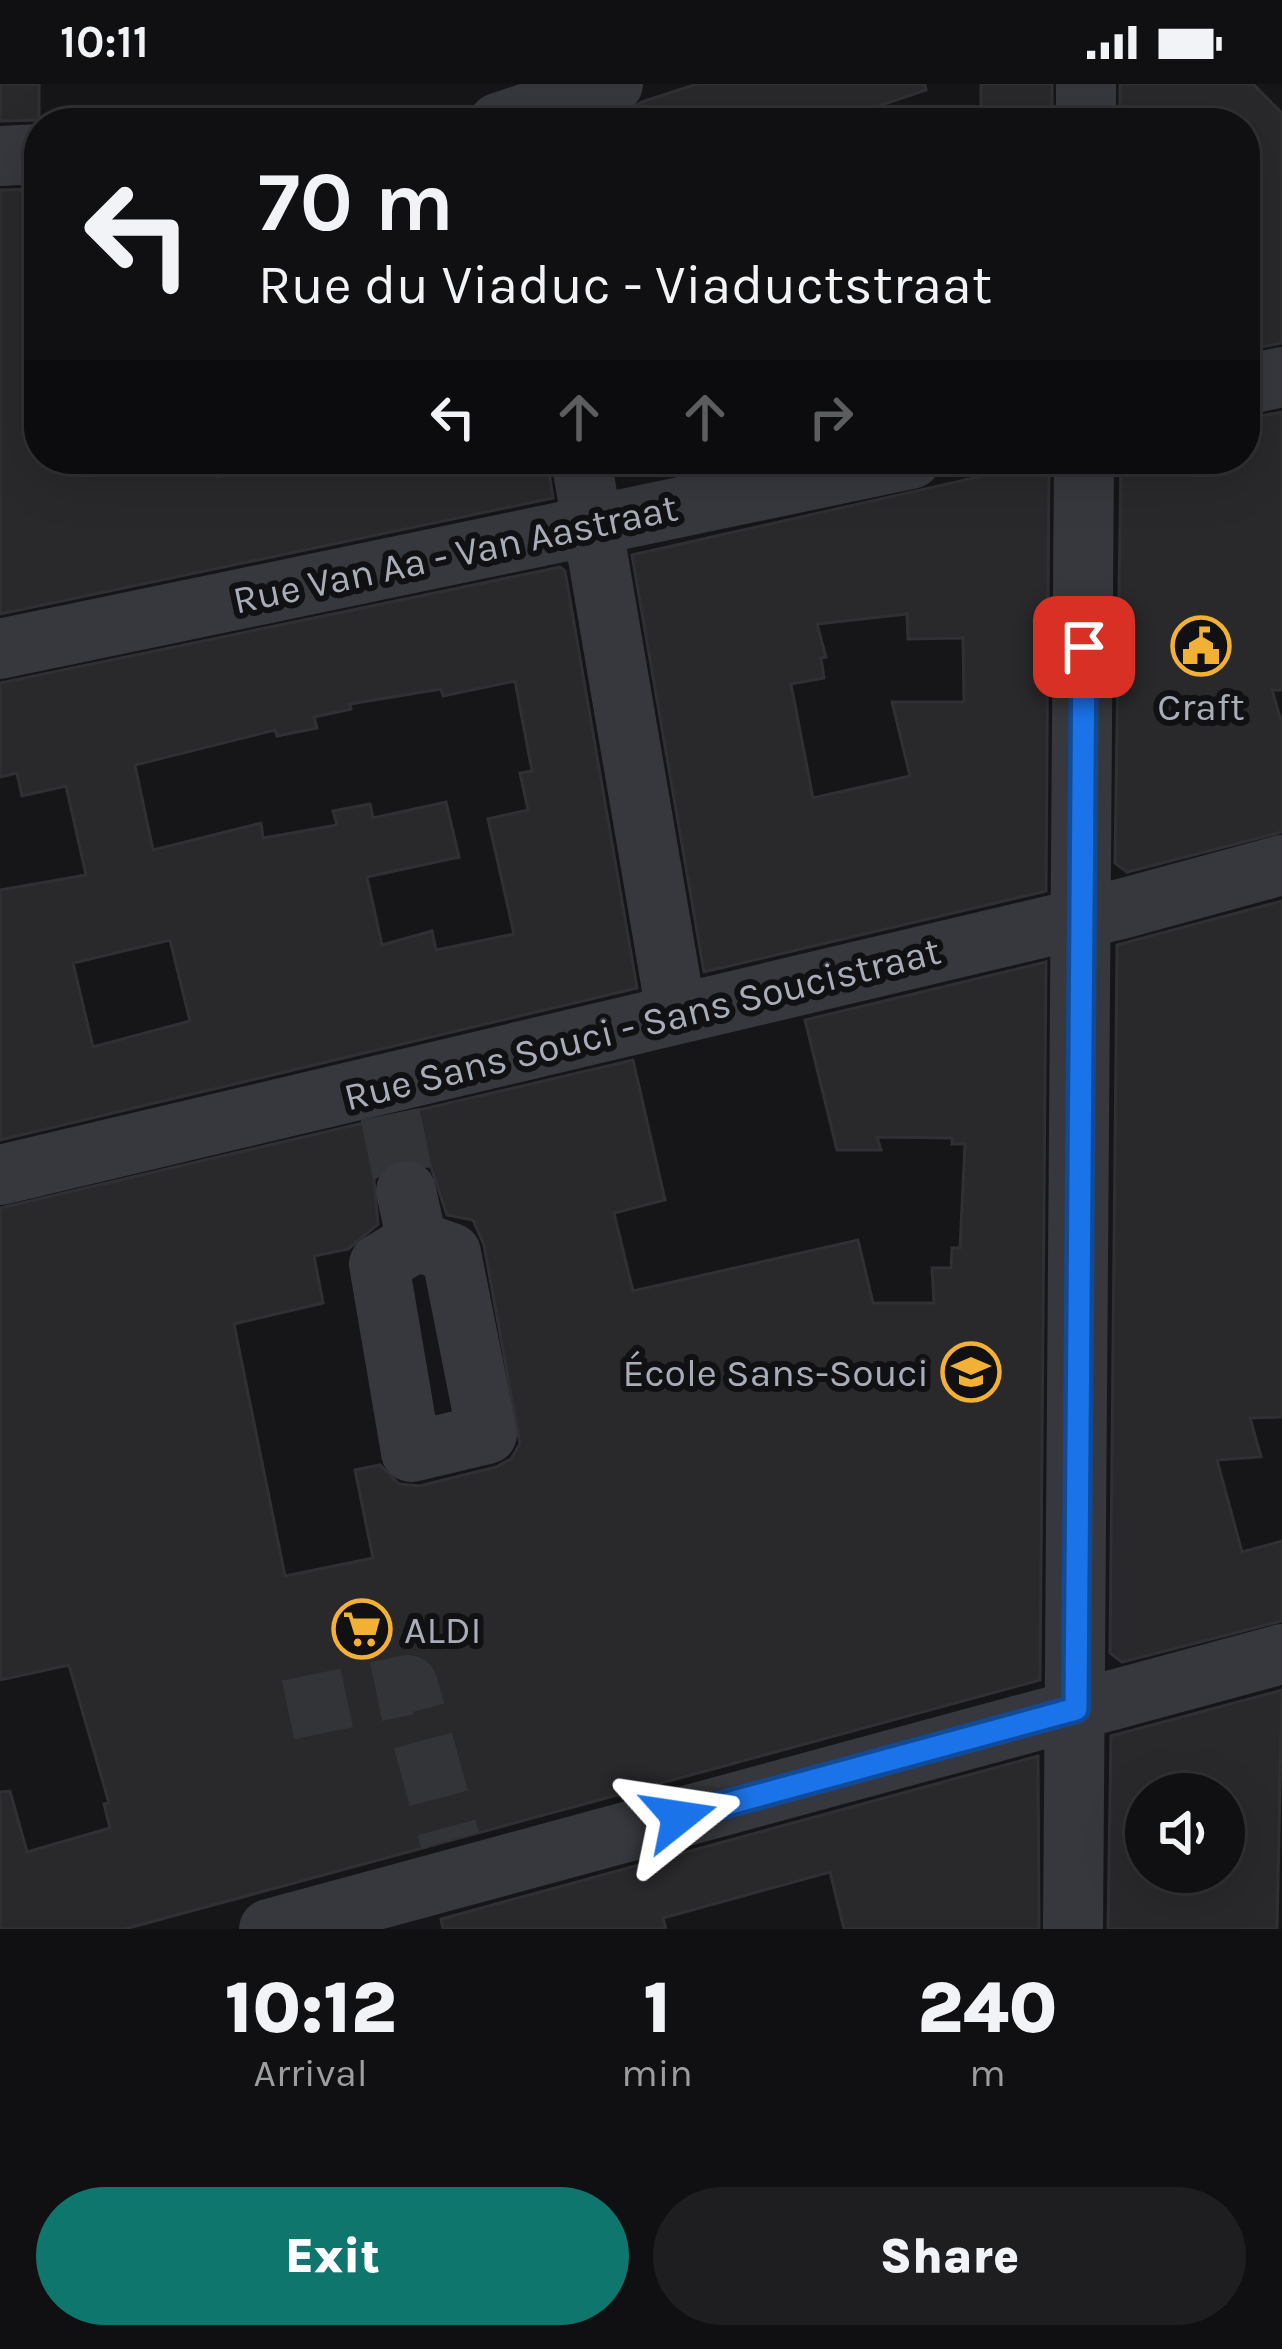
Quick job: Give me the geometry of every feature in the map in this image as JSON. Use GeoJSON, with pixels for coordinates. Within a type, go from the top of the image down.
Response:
{"type":"FeatureCollection","features":[{"type":"Feature","properties":{"kind":"street"},"geometry":{"type":"LineString","coordinates":[[549,108],[613,84]]}},
{"type":"Feature","properties":{"kind":"street"},"geometry":{"type":"LineString","coordinates":[[584,474],[676,1012]]}},
{"type":"Feature","properties":{"kind":"street","name":"Rue Van Aa - Van Aastraat"},"geometry":{"type":"LineString","coordinates":[[0,650],[838,474]]}},
{"type":"Feature","properties":{"kind":"street"},"geometry":{"type":"LineString","coordinates":[[1073,1929],[1084,474]]}},
{"type":"Feature","properties":{"kind":"street","name":"Rue Sans Souci - Sans Soucistraat"},"geometry":{"type":"LineString","coordinates":[[0,1175],[387,1100],[676,1012],[1083,918],[1282,865]]}},
{"type":"Feature","properties":{"kind":"street"},"geometry":{"type":"LineString","coordinates":[[269,1929],[455,1859],[1076,1709],[1282,1654]]}},
{"type":"Feature","properties":{"kind":"building"},"geometry":{"type":"Polygon","coordinates":[[[0,84],[39,84],[39,108],[24,108],[24,120],[0,121],[0,84]]]}},
{"type":"Feature","properties":{"kind":"building"},"geometry":{"type":"Polygon","coordinates":[[[697,84],[925,84],[926,90],[873,108],[631,108],[697,84]]]}},
{"type":"Feature","properties":{"kind":"building"},"geometry":{"type":"Polygon","coordinates":[[[981,84],[1052,84],[1052,108],[981,108],[981,84]]]}},
{"type":"Feature","properties":{"kind":"building"},"geometry":{"type":"Polygon","coordinates":[[[1120,84],[1253,84],[1282,113],[1282,343],[1260,347],[1260,108],[1120,108],[1120,84]]]}},
{"type":"Feature","properties":{"kind":"building"},"geometry":{"type":"Polygon","coordinates":[[[24,189],[24,474],[549,474],[553,498],[0,614],[0,190],[24,189]]]}},
{"type":"Feature","properties":{"kind":"building"},"geometry":{"type":"Polygon","coordinates":[[[1282,412],[1282,690],[1272,690],[1282,724],[1282,832],[1127,872],[1115,863],[1121,474],[1260,474],[1260,416],[1282,412]]]}},
{"type":"Feature","properties":{"kind":"building"},"geometry":{"type":"Polygon","coordinates":[[[991,474],[1049,474],[1046,891],[704,972],[632,555],[991,474]],[[907,614],[817,624],[826,657],[821,658],[824,678],[791,684],[813,798],[910,776],[892,702],[964,702],[963,638],[908,639],[907,614]]]}},
{"type":"Feature","properties":{"kind":"building"},"geometry":{"type":"Polygon","coordinates":[[[560,567],[565,571],[637,988],[0,1140],[0,890],[86,875],[66,786],[22,796],[17,773],[0,777],[0,683],[560,567]],[[515,681],[443,696],[441,689],[350,704],[351,709],[314,717],[317,728],[277,736],[275,730],[135,765],[153,850],[261,823],[263,838],[337,825],[333,811],[370,804],[373,818],[446,802],[459,857],[367,877],[382,945],[432,931],[436,950],[514,934],[488,819],[528,810],[520,773],[532,771],[515,681]],[[170,940],[73,963],[93,1047],[190,1021],[170,940]]]}},
{"type":"Feature","properties":{"kind":"building"},"geometry":{"type":"Polygon","coordinates":[[[1282,901],[1282,1417],[1250,1418],[1261,1457],[1217,1460],[1242,1552],[1282,1541],[1282,1621],[1122,1662],[1110,1653],[1117,945],[1282,901]]]}},
{"type":"Feature","properties":{"kind":"building"},"geometry":{"type":"Polygon","coordinates":[[[1046,962],[1040,1680],[125,1929],[0,1929],[0,1792],[10,1791],[27,1852],[110,1828],[104,1804],[109,1803],[69,1665],[0,1680],[0,1208],[633,1060],[665,1200],[614,1213],[633,1291],[858,1240],[873,1303],[934,1303],[932,1268],[951,1268],[952,1248],[960,1248],[965,1144],[952,1144],[952,1138],[877,1137],[881,1150],[837,1150],[805,1020],[1046,962]],[[400,1157],[384,1165],[374,1180],[378,1224],[348,1249],[314,1256],[323,1303],[234,1324],[285,1576],[373,1558],[355,1470],[380,1465],[399,1484],[419,1486],[496,1467],[511,1459],[520,1444],[484,1245],[473,1220],[447,1215],[431,1167],[400,1157]]]}},
{"type":"Feature","properties":{"kind":"building"},"geometry":{"type":"Polygon","coordinates":[[[1282,1690],[1277,1929],[1108,1929],[1111,1736],[1282,1690]]]}},
{"type":"Feature","properties":{"kind":"building"},"geometry":{"type":"Polygon","coordinates":[[[1038,1756],[1039,1929],[844,1929],[830,1872],[663,1918],[666,1929],[443,1929],[441,1919],[1038,1756]]]}},
{"type":"Feature","properties":{"kind":"tunnel"},"geometry":{"type":"LineString","coordinates":[[390,1114],[406,1191]]}},
{"type":"Feature","properties":{"kind":"tunnel"},"geometry":{"type":"LineString","coordinates":[[288,1710],[408,1685],[450,1840]]}},
{"type":"Feature","properties":{"kind":"place","name":"Craft"},"geometry":{"type":"Point","coordinates":[1201,646]}},
{"type":"Feature","properties":{"kind":"place","name":"École Sans-Souci"},"geometry":{"type":"Point","coordinates":[971,1372]}},
{"type":"Feature","properties":{"kind":"place","name":"ALDI"},"geometry":{"type":"Point","coordinates":[362,1629]}},
{"type":"Feature","properties":{"kind":"route"},"geometry":{"type":"LineString","coordinates":[[679,1817],[1076,1709],[1084,647]]}}]}
